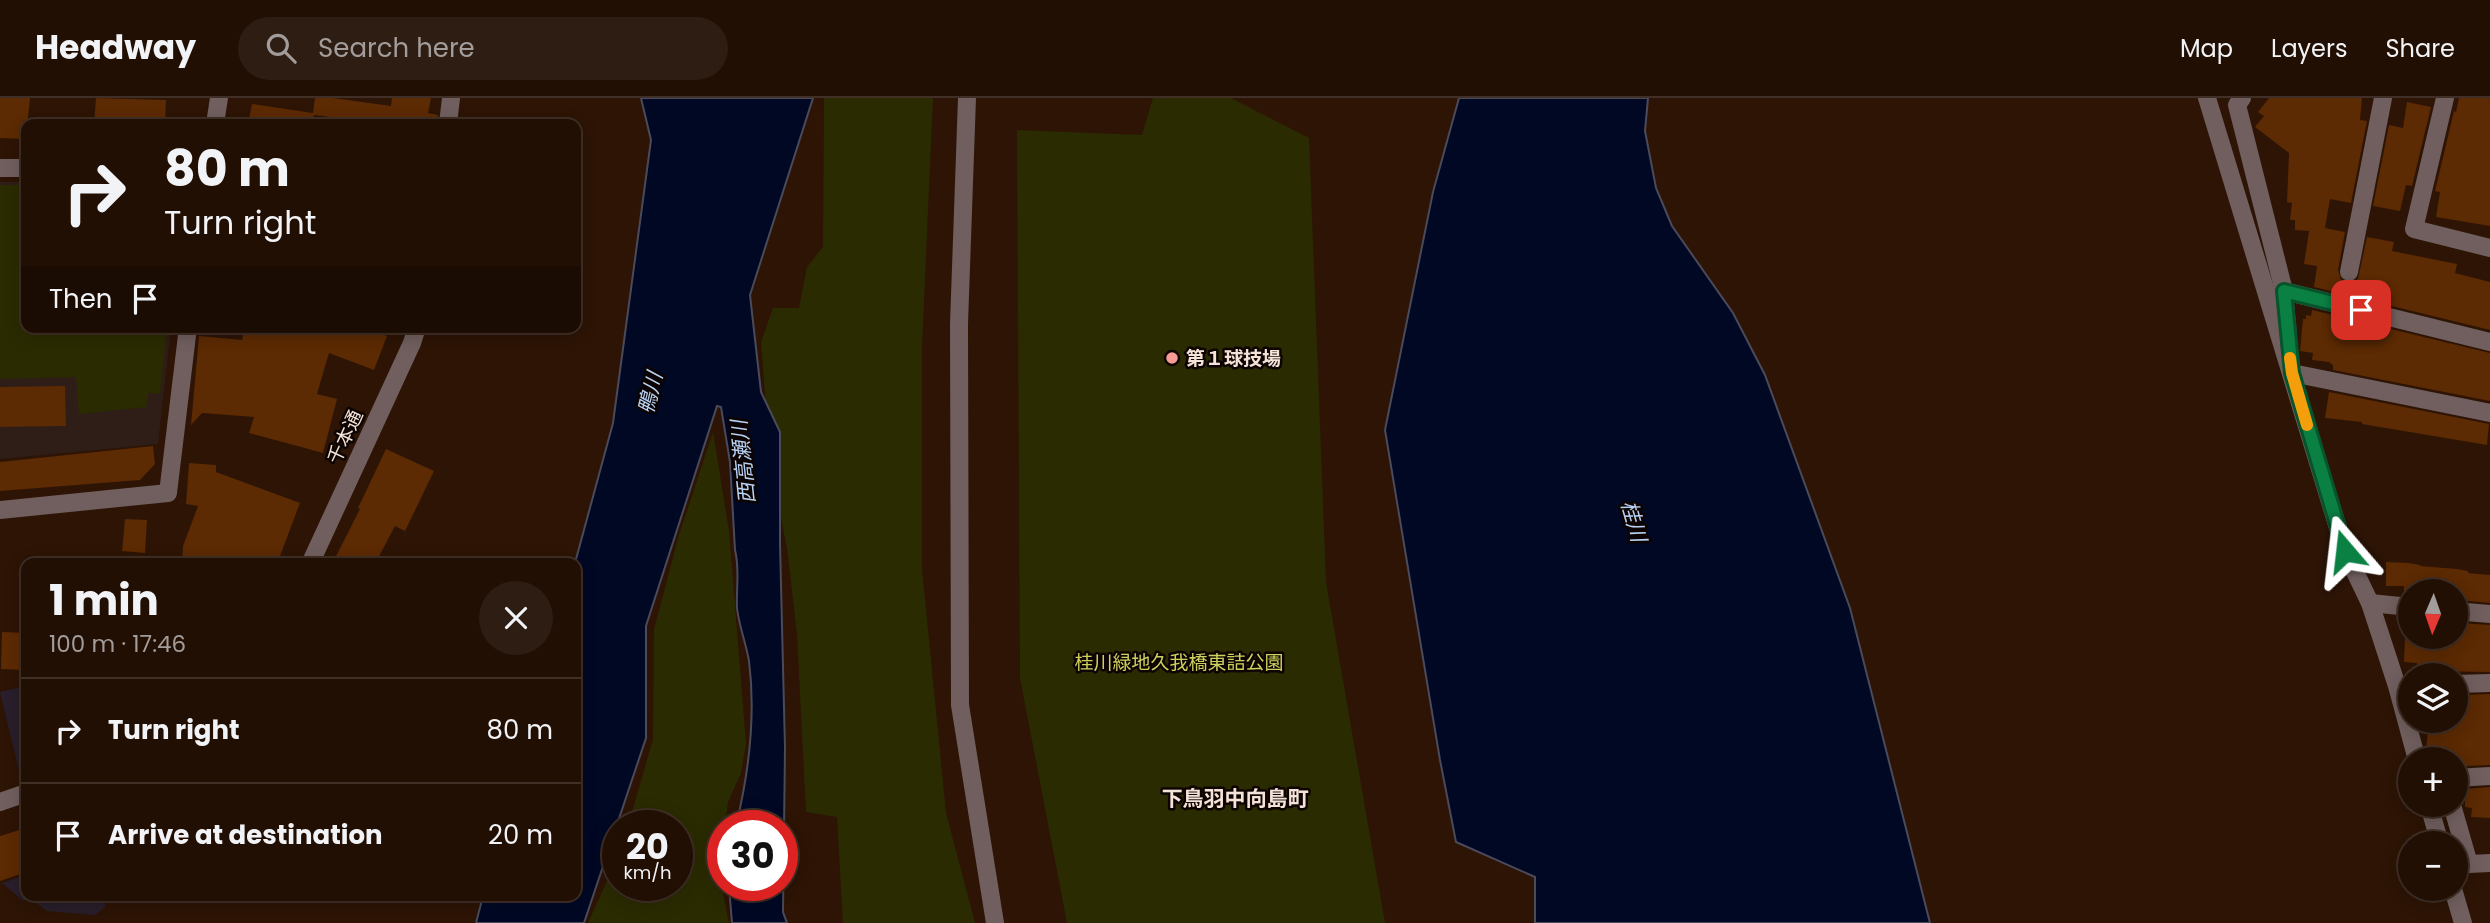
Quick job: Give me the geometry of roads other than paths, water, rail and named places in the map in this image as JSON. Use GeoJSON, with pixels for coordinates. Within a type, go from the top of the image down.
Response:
{"type":"FeatureCollection","features":[{"type":"Feature","properties":{"kind":"street"},"geometry":{"type":"LineString","coordinates":[[216,119],[219,98]]}},
{"type":"Feature","properties":{"kind":"street"},"geometry":{"type":"LineString","coordinates":[[449,119],[451,98]]}},
{"type":"Feature","properties":{"kind":"street"},"geometry":{"type":"LineString","coordinates":[[967,98],[959,324],[960,705],[995,923]]}},
{"type":"Feature","properties":{"kind":"street"},"geometry":{"type":"LineString","coordinates":[[2207,98],[2345,551],[2370,603],[2398,673]]}},
{"type":"Feature","properties":{"kind":"street"},"geometry":{"type":"LineString","coordinates":[[2242,98],[2237,104],[2284,291],[2292,373]]}},
{"type":"Feature","properties":{"kind":"street"},"geometry":{"type":"LineString","coordinates":[[2349,272],[2383,98]]}},
{"type":"Feature","properties":{"kind":"street"},"geometry":{"type":"LineString","coordinates":[[2445,98],[2414,229],[2490,248]]}},
{"type":"Feature","properties":{"kind":"street"},"geometry":{"type":"LineString","coordinates":[[0,168],[21,168]]}},
{"type":"Feature","properties":{"kind":"street"},"geometry":{"type":"LineString","coordinates":[[2284,291],[2490,342]]}},
{"type":"Feature","properties":{"kind":"street"},"geometry":{"type":"LineString","coordinates":[[0,510],[168,493],[187,333]]}},
{"type":"Feature","properties":{"kind":"street","name":"千本通"},"geometry":{"type":"LineString","coordinates":[[313,558],[415,333]]}},
{"type":"Feature","properties":{"kind":"street"},"geometry":{"type":"LineString","coordinates":[[2292,373],[2490,413]]}},
{"type":"Feature","properties":{"kind":"street"},"geometry":{"type":"LineString","coordinates":[[2370,603],[2398,606]]}},
{"type":"Feature","properties":{"kind":"street"},"geometry":{"type":"LineString","coordinates":[[2468,612],[2490,614]]}},
{"type":"Feature","properties":{"kind":"street"},"geometry":{"type":"LineString","coordinates":[[2468,684],[2490,683]]}},
{"type":"Feature","properties":{"kind":"street"},"geometry":{"type":"LineString","coordinates":[[2468,777],[2490,776]]}},
{"type":"Feature","properties":{"kind":"street"},"geometry":{"type":"LineString","coordinates":[[0,802],[21,795]]}},
{"type":"Feature","properties":{"kind":"street"},"geometry":{"type":"LineString","coordinates":[[2468,865],[2490,863]]}},
{"type":"Feature","properties":{"kind":"street"},"geometry":{"type":"LineString","coordinates":[[2457,901],[2463,923]]}},
{"type":"Feature","properties":{"kind":"water"},"geometry":{"type":"Polygon","coordinates":[[[641,98],[813,98],[750,295],[761,392],[780,432],[784,810],[739,810],[750,744],[751,682],[737,608],[737,564],[730,462],[721,407],[717,406],[646,626],[646,738],[622,810],[602,810],[602,869],[584,923],[476,923],[482,901],[581,901],[581,558],[576,558],[613,423],[651,140],[641,98]]]}},
{"type":"Feature","properties":{"kind":"water","name":"桂川"},"geometry":{"type":"Polygon","coordinates":[[[1459,98],[1648,98],[1645,131],[1656,188],[1672,226],[1733,313],[1765,375],[1850,608],[1930,923],[1535,923],[1535,877],[1456,842],[1385,430],[1433,192],[1459,98]]]}},
{"type":"Feature","properties":{"kind":"water"},"geometry":{"type":"Polygon","coordinates":[[[730,901],[783,901],[787,923],[732,923],[730,901]]]}},
{"type":"Feature","properties":{"kind":"place","name":"第１球技場"},"geometry":{"type":"Point","coordinates":[1172,358]}},
{"type":"Feature","properties":{"kind":"district","name":"下鳥羽中向島町"},"geometry":{"type":"Point","coordinates":[1235,798]}},
{"type":"Feature","properties":{"kind":"water label","name":"鴨川"},"geometry":{"type":"Point","coordinates":[650,393]}},
{"type":"Feature","properties":{"kind":"water label","name":"西高瀬川"},"geometry":{"type":"Point","coordinates":[743,462]}},
{"type":"Feature","properties":{"kind":"park label","name":"桂川緑地久我橋東詰公園"},"geometry":{"type":"Point","coordinates":[1179,662]}}]}
